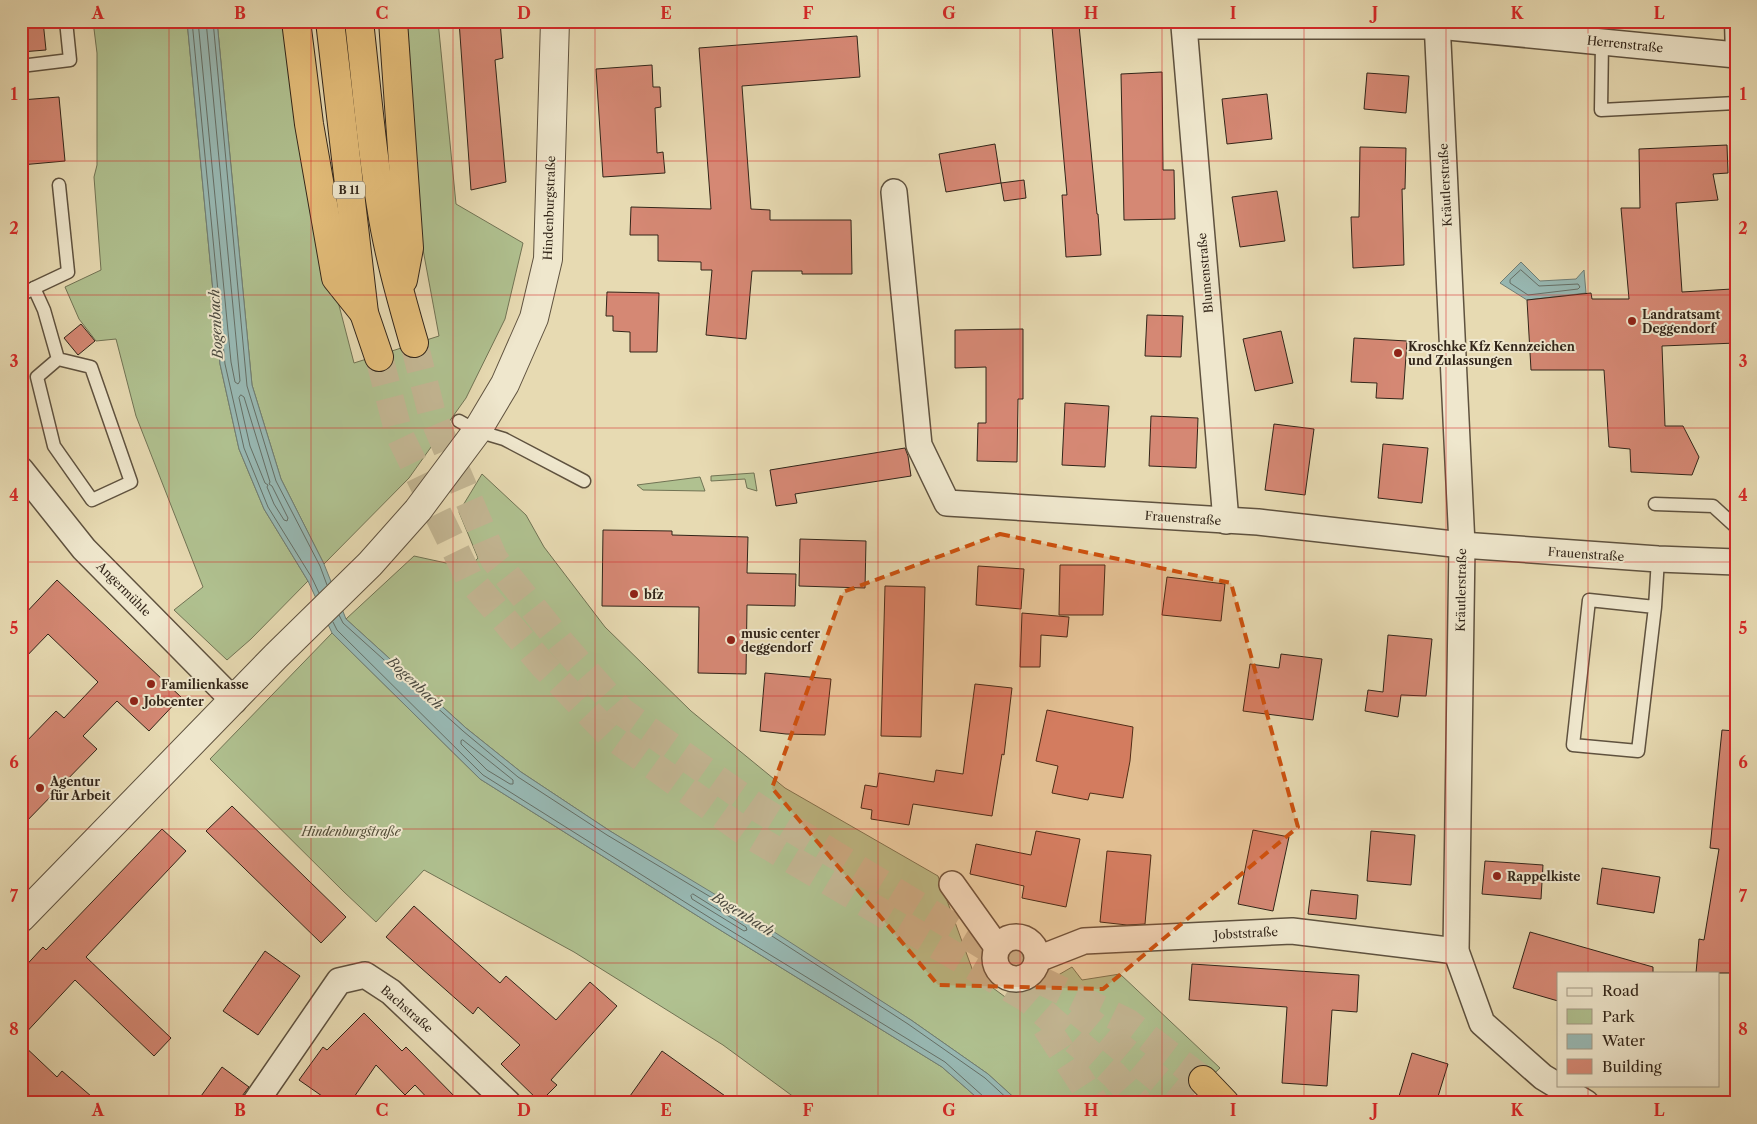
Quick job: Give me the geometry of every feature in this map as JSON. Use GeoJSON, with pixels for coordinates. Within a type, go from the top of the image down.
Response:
{"type":"FeatureCollection","features":[{"type":"Feature","properties":{"kind":"highway","name":"B 11"},"geometry":{"type":"LineString","coordinates":[[296,21],[309,124],[336,278],[364,313]]}},
{"type":"Feature","properties":{"kind":"highway","name":"B 11"},"geometry":{"type":"LineString","coordinates":[[330,21],[364,313],[379,357]]}},
{"type":"Feature","properties":{"kind":"highway","name":"B 11"},"geometry":{"type":"LineString","coordinates":[[359,21],[370,130],[381,208],[400,296],[414,343]]}},
{"type":"Feature","properties":{"kind":"highway","name":"B 11"},"geometry":{"type":"LineString","coordinates":[[393,21],[409,248],[400,296]]}},
{"type":"Feature","properties":{"kind":"highway"},"geometry":{"type":"LineString","coordinates":[[1203,1080],[1224,1103]]}},
{"type":"Feature","properties":{"kind":"street","name":"Hindenburgstraße"},"geometry":{"type":"LineString","coordinates":[[21,918],[370,564],[418,510],[468,426],[505,384],[534,318],[548,259],[554,21]]}},
{"type":"Feature","properties":{"kind":"street","name":"Herrenstraße"},"geometry":{"type":"LineString","coordinates":[[1184,26],[1438,24],[1591,35],[1734,55]]}},
{"type":"Feature","properties":{"kind":"street","name":"Kräutlerstraße"},"geometry":{"type":"LineString","coordinates":[[1438,24],[1462,544],[1456,951],[1482,1023],[1543,1077],[1557,1085]]}},
{"type":"Feature","properties":{"kind":"street","name":"Blumenstraße"},"geometry":{"type":"LineString","coordinates":[[1184,26],[1226,521]]}},
{"type":"Feature","properties":{"kind":"street","name":"Frauenstraße"},"geometry":{"type":"LineString","coordinates":[[894,192],[919,445],[947,503],[1258,522],[1462,544],[1658,559],[1736,562]]}},
{"type":"Feature","properties":{"kind":"street","name":"Angermühle"},"geometry":{"type":"LineString","coordinates":[[21,470],[84,549],[234,701]]}},
{"type":"Feature","properties":{"kind":"street","name":"Jobststraße"},"geometry":{"type":"LineString","coordinates":[[952,884],[997,948],[995,962],[1002,974],[1008,977],[1021,978],[1027,976],[1036,966],[1038,959],[1084,941],[1292,931],[1456,951]]}},
{"type":"Feature","properties":{"kind":"street","name":"Bachstraße"},"geometry":{"type":"LineString","coordinates":[[255,1103],[339,982],[365,975],[391,992],[508,1103]]}},
{"type":"Feature","properties":{"kind":"street","name":"Kräutlerstraße"},"geometry":{"type":"LineString","coordinates":[[1558,1086],[1586,1103]]}},
{"type":"Feature","properties":{"kind":"lane"},"geometry":{"type":"LineString","coordinates":[[21,66],[70,60],[66,21]]}},
{"type":"Feature","properties":{"kind":"lane"},"geometry":{"type":"LineString","coordinates":[[1731,21],[1734,55]]}},
{"type":"Feature","properties":{"kind":"lane"},"geometry":{"type":"LineString","coordinates":[[1591,35],[1602,110],[1736,103]]}},
{"type":"Feature","properties":{"kind":"lane"},"geometry":{"type":"LineString","coordinates":[[21,295],[68,272],[60,185]]}},
{"type":"Feature","properties":{"kind":"lane"},"geometry":{"type":"LineString","coordinates":[[34,288],[44,310],[58,359]]}},
{"type":"Feature","properties":{"kind":"lane"},"geometry":{"type":"LineString","coordinates":[[58,359],[91,367],[131,482],[92,500],[54,446],[37,377],[58,359]]}},
{"type":"Feature","properties":{"kind":"lane"},"geometry":{"type":"LineString","coordinates":[[468,426],[504,439],[584,481]]}},
{"type":"Feature","properties":{"kind":"lane"},"geometry":{"type":"LineString","coordinates":[[1656,504],[1713,506],[1736,527]]}},
{"type":"Feature","properties":{"kind":"lane"},"geometry":{"type":"LineString","coordinates":[[1655,607],[1589,600],[1573,745],[1638,751],[1655,607],[1658,559]]}},
{"type":"Feature","properties":{"kind":"highlighted area"},"geometry":{"type":"Polygon","coordinates":[[[1000,534],[1231,583],[1298,827],[1103,989],[938,985],[772,788],[843,592],[1000,534]]]}},
{"type":"Feature","properties":{"kind":"green space"},"geometry":{"type":"Polygon","coordinates":[[[93,21],[187,21],[220,364],[239,449],[264,509],[308,581],[251,639],[227,660],[174,610],[203,587],[136,416],[116,339],[96,341],[79,319],[65,287],[101,270],[94,177],[97,165],[97,53],[93,21]]]}},
{"type":"Feature","properties":{"kind":"green space"},"geometry":{"type":"Polygon","coordinates":[[[217,21],[283,21],[315,213],[354,363],[439,336],[410,179],[401,21],[438,21],[456,204],[523,243],[505,319],[466,398],[409,478],[324,564],[281,479],[252,385],[217,21]]]}},
{"type":"Feature","properties":{"kind":"green space"},"geometry":{"type":"Polygon","coordinates":[[[754,473],[757,491],[747,488],[745,479],[711,481],[711,476],[754,473]]]}},
{"type":"Feature","properties":{"kind":"green space"},"geometry":{"type":"Polygon","coordinates":[[[482,474],[526,515],[544,547],[605,627],[691,711],[785,788],[938,876],[974,974],[1012,1002],[1072,967],[1082,980],[1120,974],[1220,1068],[1183,1103],[1020,1103],[988,1074],[911,1020],[610,831],[521,772],[466,728],[346,619],[414,556],[469,568],[478,558],[459,512],[482,474]]]}},
{"type":"Feature","properties":{"kind":"green space"},"geometry":{"type":"Polygon","coordinates":[[[700,477],[705,491],[643,490],[637,485],[700,477]]]}},
{"type":"Feature","properties":{"kind":"green space"},"geometry":{"type":"Polygon","coordinates":[[[332,633],[480,779],[942,1067],[983,1103],[802,1103],[723,1045],[574,952],[424,870],[376,922],[210,759],[332,633]]]}},
{"type":"Feature","properties":{"kind":"water","name":"Bogenbach"},"geometry":{"type":"Polygon","coordinates":[[[187,21],[217,21],[252,385],[281,479],[324,564],[346,619],[466,728],[521,772],[610,831],[726,901],[911,1020],[988,1074],[1020,1103],[983,1103],[942,1067],[480,779],[332,633],[308,581],[264,509],[239,449],[220,364],[187,21]]]}},
{"type":"Feature","properties":{"kind":"water"},"geometry":{"type":"Polygon","coordinates":[[[1521,262],[1540,281],[1576,279],[1584,270],[1586,293],[1527,300],[1500,283],[1521,262]]]}},
{"type":"Feature","properties":{"kind":"building"},"geometry":{"type":"Polygon","coordinates":[[[21,21],[43,21],[46,50],[21,52],[21,21]]]}},
{"type":"Feature","properties":{"kind":"building"},"geometry":{"type":"Polygon","coordinates":[[[459,21],[500,21],[503,58],[495,60],[506,182],[471,190],[459,21]]]}},
{"type":"Feature","properties":{"kind":"building"},"geometry":{"type":"Polygon","coordinates":[[[1079,25],[1101,255],[1066,257],[1062,195],[1067,195],[1052,27],[1079,25]]]}},
{"type":"Feature","properties":{"kind":"building"},"geometry":{"type":"Polygon","coordinates":[[[857,36],[860,77],[742,86],[751,209],[770,210],[770,220],[851,220],[852,274],[752,271],[746,339],[706,335],[712,270],[701,270],[701,262],[658,261],[658,235],[630,235],[631,207],[711,209],[699,48],[857,36]]]}},
{"type":"Feature","properties":{"kind":"building"},"geometry":{"type":"Polygon","coordinates":[[[652,65],[653,87],[660,87],[661,107],[655,108],[657,153],[663,152],[665,173],[603,177],[596,69],[652,65]]]}},
{"type":"Feature","properties":{"kind":"building"},"geometry":{"type":"Polygon","coordinates":[[[1162,72],[1163,170],[1174,170],[1175,219],[1124,220],[1121,74],[1162,72]]]}},
{"type":"Feature","properties":{"kind":"building"},"geometry":{"type":"Polygon","coordinates":[[[1367,73],[1409,76],[1406,113],[1364,109],[1367,73]]]}},
{"type":"Feature","properties":{"kind":"building"},"geometry":{"type":"Polygon","coordinates":[[[1267,94],[1272,139],[1227,144],[1222,99],[1267,94]]]}},
{"type":"Feature","properties":{"kind":"building"},"geometry":{"type":"Polygon","coordinates":[[[59,97],[65,161],[21,165],[21,100],[59,97]]]}},
{"type":"Feature","properties":{"kind":"building"},"geometry":{"type":"Polygon","coordinates":[[[995,144],[1001,183],[946,192],[939,154],[995,144]]]}},
{"type":"Feature","properties":{"kind":"building","name":"Landratsamt Deggendorf"},"geometry":{"type":"Polygon","coordinates":[[[1727,145],[1728,173],[1713,174],[1718,200],[1676,203],[1682,292],[1732,289],[1736,297],[1736,343],[1662,346],[1665,426],[1683,426],[1699,457],[1692,475],[1631,472],[1630,449],[1609,447],[1604,370],[1531,370],[1527,300],[1591,293],[1592,299],[1629,299],[1621,208],[1640,208],[1639,149],[1727,145]]]}},
{"type":"Feature","properties":{"kind":"building"},"geometry":{"type":"Polygon","coordinates":[[[1360,147],[1406,148],[1405,189],[1402,189],[1404,265],[1353,268],[1351,217],[1359,217],[1360,147]]]}},
{"type":"Feature","properties":{"kind":"building"},"geometry":{"type":"Polygon","coordinates":[[[1024,180],[1026,198],[1004,201],[1001,183],[1024,180]]]}},
{"type":"Feature","properties":{"kind":"building"},"geometry":{"type":"Polygon","coordinates":[[[1277,191],[1285,241],[1240,247],[1232,197],[1277,191]]]}},
{"type":"Feature","properties":{"kind":"building"},"geometry":{"type":"Polygon","coordinates":[[[607,292],[659,293],[657,352],[630,352],[630,332],[613,331],[613,316],[606,316],[607,292]]]}},
{"type":"Feature","properties":{"kind":"building"},"geometry":{"type":"Polygon","coordinates":[[[1147,315],[1183,316],[1181,357],[1145,356],[1147,315]]]}},
{"type":"Feature","properties":{"kind":"building"},"geometry":{"type":"Polygon","coordinates":[[[81,324],[95,341],[78,355],[64,338],[81,324]]]}},
{"type":"Feature","properties":{"kind":"building"},"geometry":{"type":"Polygon","coordinates":[[[1023,329],[1023,399],[1018,399],[1017,462],[977,461],[978,423],[986,423],[986,367],[955,368],[955,330],[1023,329]]]}},
{"type":"Feature","properties":{"kind":"building"},"geometry":{"type":"Polygon","coordinates":[[[1281,331],[1293,383],[1255,391],[1243,339],[1281,331]]]}},
{"type":"Feature","properties":{"kind":"building"},"geometry":{"type":"Polygon","coordinates":[[[1354,338],[1407,341],[1403,399],[1376,398],[1377,383],[1351,382],[1354,338]]]}},
{"type":"Feature","properties":{"kind":"building"},"geometry":{"type":"Polygon","coordinates":[[[1065,403],[1109,406],[1105,467],[1062,465],[1065,403]]]}},
{"type":"Feature","properties":{"kind":"building"},"geometry":{"type":"Polygon","coordinates":[[[1151,416],[1198,418],[1196,468],[1149,466],[1151,416]]]}},
{"type":"Feature","properties":{"kind":"building"},"geometry":{"type":"Polygon","coordinates":[[[1274,424],[1314,429],[1305,495],[1265,490],[1274,424]]]}},
{"type":"Feature","properties":{"kind":"building"},"geometry":{"type":"Polygon","coordinates":[[[1383,444],[1428,448],[1422,503],[1378,498],[1383,444]]]}},
{"type":"Feature","properties":{"kind":"building"},"geometry":{"type":"Polygon","coordinates":[[[905,448],[911,476],[795,494],[797,503],[776,506],[770,470],[905,448]]]}},
{"type":"Feature","properties":{"kind":"building"},"geometry":{"type":"Polygon","coordinates":[[[603,530],[672,531],[672,535],[748,537],[747,573],[796,574],[795,606],[747,605],[746,674],[698,673],[699,607],[602,606],[603,530]]]}},
{"type":"Feature","properties":{"kind":"building"},"geometry":{"type":"Polygon","coordinates":[[[800,539],[866,541],[865,588],[799,586],[800,539]]]}},
{"type":"Feature","properties":{"kind":"building"},"geometry":{"type":"Polygon","coordinates":[[[1060,565],[1105,565],[1103,615],[1059,615],[1060,565]]]}},
{"type":"Feature","properties":{"kind":"building"},"geometry":{"type":"Polygon","coordinates":[[[978,566],[1024,569],[1021,609],[976,605],[978,566]]]}},
{"type":"Feature","properties":{"kind":"building"},"geometry":{"type":"Polygon","coordinates":[[[1167,577],[1225,584],[1221,621],[1162,615],[1167,577]]]}},
{"type":"Feature","properties":{"kind":"building"},"geometry":{"type":"Polygon","coordinates":[[[57,580],[181,697],[149,731],[117,701],[83,736],[97,749],[21,827],[21,747],[56,711],[64,718],[98,682],[48,634],[21,662],[21,618],[57,580]]]}},
{"type":"Feature","properties":{"kind":"building"},"geometry":{"type":"Polygon","coordinates":[[[885,586],[925,587],[921,737],[881,736],[885,586]]]}},
{"type":"Feature","properties":{"kind":"building"},"geometry":{"type":"Polygon","coordinates":[[[1022,613],[1069,617],[1067,637],[1041,635],[1040,667],[1020,667],[1022,613]]]}},
{"type":"Feature","properties":{"kind":"building"},"geometry":{"type":"Polygon","coordinates":[[[1388,635],[1432,639],[1426,696],[1401,695],[1398,717],[1365,711],[1368,690],[1383,692],[1388,635]]]}},
{"type":"Feature","properties":{"kind":"building"},"geometry":{"type":"Polygon","coordinates":[[[1281,654],[1322,659],[1313,720],[1243,711],[1250,664],[1279,668],[1281,654]]]}},
{"type":"Feature","properties":{"kind":"building"},"geometry":{"type":"Polygon","coordinates":[[[765,673],[831,679],[825,735],[760,731],[765,673]]]}},
{"type":"Feature","properties":{"kind":"building"},"geometry":{"type":"Polygon","coordinates":[[[975,684],[1012,688],[1004,755],[1002,754],[992,816],[913,804],[909,825],[871,819],[872,810],[861,808],[865,785],[877,787],[879,773],[934,782],[936,770],[963,774],[975,684]]]}},
{"type":"Feature","properties":{"kind":"building"},"geometry":{"type":"Polygon","coordinates":[[[1047,710],[1133,727],[1130,761],[1123,798],[1090,793],[1088,800],[1052,793],[1058,766],[1036,761],[1047,710]]]}},
{"type":"Feature","properties":{"kind":"building"},"geometry":{"type":"Polygon","coordinates":[[[1722,730],[1736,731],[1736,973],[1696,972],[1699,939],[1704,940],[1719,849],[1710,848],[1722,730]]]}},
{"type":"Feature","properties":{"kind":"building"},"geometry":{"type":"Polygon","coordinates":[[[232,806],[346,917],[321,943],[206,831],[232,806]]]}},
{"type":"Feature","properties":{"kind":"building"},"geometry":{"type":"Polygon","coordinates":[[[162,829],[186,851],[86,957],[171,1038],[154,1056],[75,980],[21,1038],[21,971],[43,947],[46,950],[162,829]]]}},
{"type":"Feature","properties":{"kind":"building"},"geometry":{"type":"Polygon","coordinates":[[[1253,830],[1289,837],[1273,911],[1238,904],[1253,830]]]}},
{"type":"Feature","properties":{"kind":"building"},"geometry":{"type":"Polygon","coordinates":[[[1036,831],[1080,839],[1066,907],[1022,898],[1024,886],[970,874],[976,844],[1031,855],[1036,831]]]}},
{"type":"Feature","properties":{"kind":"building"},"geometry":{"type":"Polygon","coordinates":[[[1371,831],[1415,835],[1411,885],[1367,881],[1371,831]]]}},
{"type":"Feature","properties":{"kind":"building"},"geometry":{"type":"Polygon","coordinates":[[[1107,851],[1151,855],[1145,924],[1127,925],[1100,922],[1107,851]]]}},
{"type":"Feature","properties":{"kind":"building"},"geometry":{"type":"Polygon","coordinates":[[[1485,861],[1543,865],[1541,899],[1482,894],[1485,861]]]}},
{"type":"Feature","properties":{"kind":"building"},"geometry":{"type":"Polygon","coordinates":[[[1602,868],[1660,877],[1654,913],[1597,904],[1602,868]]]}},
{"type":"Feature","properties":{"kind":"building"},"geometry":{"type":"Polygon","coordinates":[[[1311,890],[1358,895],[1356,919],[1308,914],[1311,890]]]}},
{"type":"Feature","properties":{"kind":"building"},"geometry":{"type":"Polygon","coordinates":[[[414,906],[500,983],[506,976],[556,1020],[590,982],[617,1006],[551,1080],[557,1085],[540,1102],[501,1064],[520,1045],[478,1007],[473,1014],[386,937],[414,906]]]}},
{"type":"Feature","properties":{"kind":"building"},"geometry":{"type":"Polygon","coordinates":[[[1530,932],[1653,967],[1653,972],[1557,972],[1557,1001],[1513,988],[1530,932]]]}},
{"type":"Feature","properties":{"kind":"building"},"geometry":{"type":"Polygon","coordinates":[[[265,951],[300,976],[258,1035],[223,1011],[265,951]]]}},
{"type":"Feature","properties":{"kind":"building"},"geometry":{"type":"Polygon","coordinates":[[[1192,964],[1359,975],[1357,1012],[1332,1010],[1327,1086],[1282,1083],[1287,1007],[1189,1000],[1192,964]]]}},
{"type":"Feature","properties":{"kind":"building"},"geometry":{"type":"Polygon","coordinates":[[[364,1013],[402,1051],[406,1047],[461,1103],[432,1103],[415,1085],[405,1095],[376,1065],[350,1103],[332,1103],[299,1080],[323,1047],[327,1050],[364,1013]]]}},
{"type":"Feature","properties":{"kind":"building"},"geometry":{"type":"Polygon","coordinates":[[[21,1043],[57,1077],[62,1071],[99,1103],[21,1103],[21,1043]]]}},
{"type":"Feature","properties":{"kind":"building"},"geometry":{"type":"Polygon","coordinates":[[[662,1051],[735,1103],[625,1103],[662,1051]]]}},
{"type":"Feature","properties":{"kind":"building"},"geometry":{"type":"Polygon","coordinates":[[[1412,1053],[1448,1064],[1436,1103],[1397,1103],[1412,1053]]]}},
{"type":"Feature","properties":{"kind":"building"},"geometry":{"type":"Polygon","coordinates":[[[222,1067],[249,1087],[237,1103],[196,1103],[222,1067]]]}},
{"type":"Feature","properties":{"kind":"tunnel"},"geometry":{"type":"LineString","coordinates":[[414,343],[432,414],[494,559],[562,644],[621,711],[758,808],[1042,981],[1127,1022],[1203,1080]]}},
{"type":"Feature","properties":{"kind":"tunnel"},"geometry":{"type":"LineString","coordinates":[[379,357],[399,434],[469,578],[542,664],[609,734],[745,832],[1028,999],[1114,1075],[1139,1103]]}},
{"type":"Feature","properties":{"kind":"tunnel"},"geometry":{"type":"LineString","coordinates":[[1074,1008],[1187,1103]]}},
{"type":"Feature","properties":{"kind":"tunnel"},"geometry":{"type":"LineString","coordinates":[[1046,1027],[1095,1103]]}},
{"type":"Feature","properties":{"kind":"place","name":"Landratsamt Deggendorf"},"geometry":{"type":"Point","coordinates":[1632,321]}},
{"type":"Feature","properties":{"kind":"place","name":"Kroschke Kfz Kennzeichen und Zulassungen"},"geometry":{"type":"Point","coordinates":[1398,353]}},
{"type":"Feature","properties":{"kind":"place","name":"bfz"},"geometry":{"type":"Point","coordinates":[634,594]}},
{"type":"Feature","properties":{"kind":"place","name":"music center deggendorf"},"geometry":{"type":"Point","coordinates":[731,640]}},
{"type":"Feature","properties":{"kind":"place","name":"Familienkasse"},"geometry":{"type":"Point","coordinates":[151,684]}},
{"type":"Feature","properties":{"kind":"place","name":"Jobcenter"},"geometry":{"type":"Point","coordinates":[134,701]}},
{"type":"Feature","properties":{"kind":"place","name":"Agentur für Arbeit"},"geometry":{"type":"Point","coordinates":[40,788]}},
{"type":"Feature","properties":{"kind":"place","name":"Rappelkiste"},"geometry":{"type":"Point","coordinates":[1497,876]}}]}
